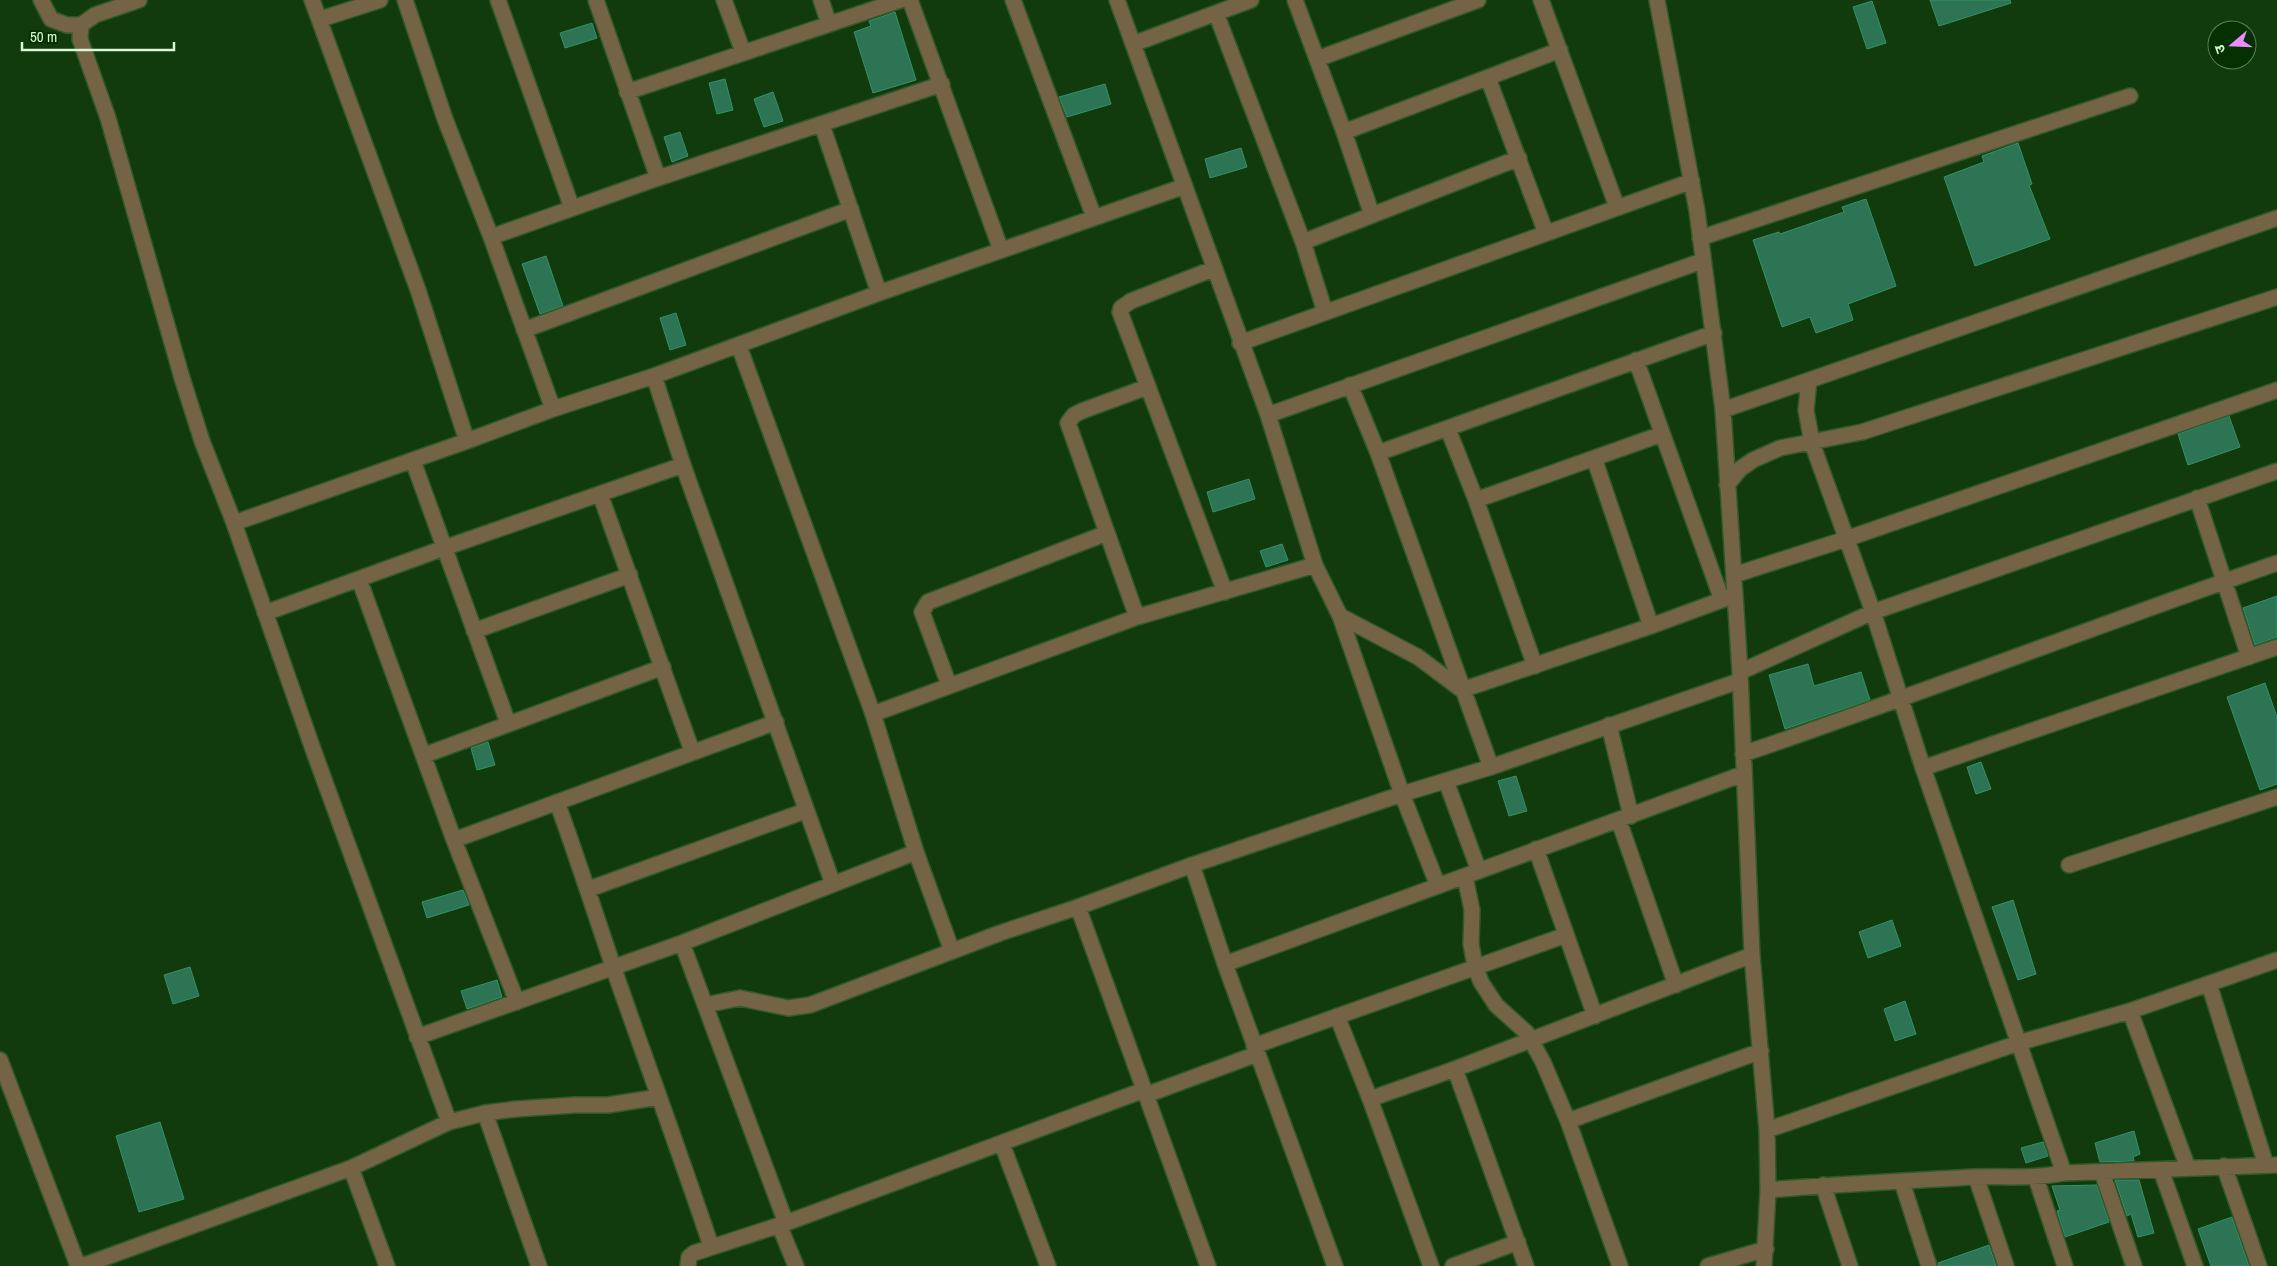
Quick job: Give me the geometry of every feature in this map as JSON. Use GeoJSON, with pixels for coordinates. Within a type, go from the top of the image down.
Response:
{"type":"FeatureCollection","features":[{"type":"Feature","properties":{"kind":"street"},"geometry":{"type":"LineString","coordinates":[[41,0],[51,19],[67,25],[81,25],[95,15],[139,0]]}},
{"type":"Feature","properties":{"kind":"street"},"geometry":{"type":"LineString","coordinates":[[312,0],[418,290],[467,442]]}},
{"type":"Feature","properties":{"kind":"street"},"geometry":{"type":"LineString","coordinates":[[320,19],[380,0]]}},
{"type":"Feature","properties":{"kind":"street"},"geometry":{"type":"LineString","coordinates":[[405,0],[445,119],[491,237],[553,409]]}},
{"type":"Feature","properties":{"kind":"street"},"geometry":{"type":"LineString","coordinates":[[498,0],[572,208]]}},
{"type":"Feature","properties":{"kind":"street"},"geometry":{"type":"LineString","coordinates":[[596,0],[658,178]]}},
{"type":"Feature","properties":{"kind":"street"},"geometry":{"type":"LineString","coordinates":[[724,0],[743,52]]}},
{"type":"Feature","properties":{"kind":"street"},"geometry":{"type":"LineString","coordinates":[[821,0],[829,24]]}},
{"type":"Feature","properties":{"kind":"street"},"geometry":{"type":"LineString","coordinates":[[627,92],[901,0]]}},
{"type":"Feature","properties":{"kind":"street"},"geometry":{"type":"LineString","coordinates":[[910,0],[1001,250]]}},
{"type":"Feature","properties":{"kind":"street"},"geometry":{"type":"LineString","coordinates":[[1013,0],[1094,217]]}},
{"type":"Feature","properties":{"kind":"street"},"geometry":{"type":"LineString","coordinates":[[1117,0],[1185,186],[1213,269],[1268,416],[1315,565],[1340,616],[1402,794],[1438,886]]}},
{"type":"Feature","properties":{"kind":"street"},"geometry":{"type":"LineString","coordinates":[[1133,44],[1251,0]]}},
{"type":"Feature","properties":{"kind":"street"},"geometry":{"type":"LineString","coordinates":[[1295,0],[1344,132],[1372,215]]}},
{"type":"Feature","properties":{"kind":"street"},"geometry":{"type":"LineString","coordinates":[[1317,59],[1478,0]]}},
{"type":"Feature","properties":{"kind":"street"},"geometry":{"type":"LineString","coordinates":[[1541,0],[1617,207]]}},
{"type":"Feature","properties":{"kind":"street"},"geometry":{"type":"LineString","coordinates":[[1658,0],[1692,181],[1702,261],[1714,333],[1722,410],[1734,575],[1728,598]]}},
{"type":"Feature","properties":{"kind":"street"},"geometry":{"type":"LineString","coordinates":[[1216,13],[1302,242],[1325,312]]}},
{"type":"Feature","properties":{"kind":"street"},"geometry":{"type":"LineString","coordinates":[[81,25],[80,39],[108,118],[182,378],[202,441],[234,523],[449,1122]]}},
{"type":"Feature","properties":{"kind":"street"},"geometry":{"type":"LineString","coordinates":[[1344,132],[1560,50]]}},
{"type":"Feature","properties":{"kind":"street"},"geometry":{"type":"LineString","coordinates":[[1488,78],[1546,233]]}},
{"type":"Feature","properties":{"kind":"street"},"geometry":{"type":"LineString","coordinates":[[491,237],[658,178],[942,84]]}},
{"type":"Feature","properties":{"kind":"street"},"geometry":{"type":"LineString","coordinates":[[1700,238],[2130,96]]}},
{"type":"Feature","properties":{"kind":"street"},"geometry":{"type":"LineString","coordinates":[[822,125],[879,293]]}},
{"type":"Feature","properties":{"kind":"street"},"geometry":{"type":"LineString","coordinates":[[1302,242],[1519,158]]}},
{"type":"Feature","properties":{"kind":"street"},"geometry":{"type":"LineString","coordinates":[[1240,343],[1692,181]]}},
{"type":"Feature","properties":{"kind":"street"},"geometry":{"type":"LineString","coordinates":[[234,523],[467,442],[553,409],[739,346],[879,293],[1185,186]]}},
{"type":"Feature","properties":{"kind":"street"},"geometry":{"type":"LineString","coordinates":[[524,330],[851,209]]}},
{"type":"Feature","properties":{"kind":"street"},"geometry":{"type":"LineString","coordinates":[[1722,410],[2277,218]]}},
{"type":"Feature","properties":{"kind":"street"},"geometry":{"type":"LineString","coordinates":[[1268,416],[1702,261]]}},
{"type":"Feature","properties":{"kind":"street"},"geometry":{"type":"LineString","coordinates":[[1213,269],[1131,301],[1121,308],[1122,318],[1147,387],[1225,592]]}},
{"type":"Feature","properties":{"kind":"street"},"geometry":{"type":"LineString","coordinates":[[1727,485],[1740,469],[1766,453],[1780,448],[1862,432],[2277,297]]}},
{"type":"Feature","properties":{"kind":"street"},"geometry":{"type":"LineString","coordinates":[[1378,453],[1714,333]]}},
{"type":"Feature","properties":{"kind":"street"},"geometry":{"type":"LineString","coordinates":[[739,346],[873,714],[916,852],[952,951]]}},
{"type":"Feature","properties":{"kind":"street"},"geometry":{"type":"LineString","coordinates":[[1636,360],[1662,434],[1728,598],[1739,676],[1752,956],[1766,1130],[1768,1190],[1764,1266]]}},
{"type":"Feature","properties":{"kind":"street"},"geometry":{"type":"LineString","coordinates":[[654,376],[683,465],[833,884]]}},
{"type":"Feature","properties":{"kind":"street"},"geometry":{"type":"LineString","coordinates":[[1810,380],[1806,410],[1812,443],[1873,612],[1922,768],[2064,1173]]}},
{"type":"Feature","properties":{"kind":"street"},"geometry":{"type":"LineString","coordinates":[[1350,386],[1378,453],[1491,767]]}},
{"type":"Feature","properties":{"kind":"street"},"geometry":{"type":"LineString","coordinates":[[1137,617],[1068,423],[1074,415],[1082,411],[1147,387]]}},
{"type":"Feature","properties":{"kind":"street"},"geometry":{"type":"LineString","coordinates":[[1734,575],[1846,539],[2277,390]]}},
{"type":"Feature","properties":{"kind":"street"},"geometry":{"type":"LineString","coordinates":[[1448,429],[1476,500],[1535,666]]}},
{"type":"Feature","properties":{"kind":"street"},"geometry":{"type":"LineString","coordinates":[[1476,500],[1662,434]]}},
{"type":"Feature","properties":{"kind":"street"},"geometry":{"type":"LineString","coordinates":[[1594,458],[1651,626]]}},
{"type":"Feature","properties":{"kind":"street"},"geometry":{"type":"LineString","coordinates":[[413,461],[508,723]]}},
{"type":"Feature","properties":{"kind":"street"},"geometry":{"type":"LineString","coordinates":[[265,613],[444,548],[683,465]]}},
{"type":"Feature","properties":{"kind":"street"},"geometry":{"type":"LineString","coordinates":[[704,1005],[740,998],[788,1008],[804,1006],[1192,865],[1402,794],[1491,767],[1609,726],[1739,676],[1873,612],[2277,470]]}},
{"type":"Feature","properties":{"kind":"street"},"geometry":{"type":"LineString","coordinates":[[600,494],[692,751]]}},
{"type":"Feature","properties":{"kind":"street"},"geometry":{"type":"LineString","coordinates":[[2197,498],[2249,656]]}},
{"type":"Feature","properties":{"kind":"street"},"geometry":{"type":"LineString","coordinates":[[949,685],[922,612],[928,602],[1107,533]]}},
{"type":"Feature","properties":{"kind":"street"},"geometry":{"type":"LineString","coordinates":[[1743,754],[1902,700],[2103,623],[2277,563]]}},
{"type":"Feature","properties":{"kind":"street"},"geometry":{"type":"LineString","coordinates":[[873,714],[1137,617],[1315,565]]}},
{"type":"Feature","properties":{"kind":"street"},"geometry":{"type":"LineString","coordinates":[[474,631],[630,575]]}},
{"type":"Feature","properties":{"kind":"street"},"geometry":{"type":"LineString","coordinates":[[359,579],[454,840],[516,1002]]}},
{"type":"Feature","properties":{"kind":"street"},"geometry":{"type":"LineString","coordinates":[[1462,690],[1728,598]]}},
{"type":"Feature","properties":{"kind":"street"},"geometry":{"type":"LineString","coordinates":[[1340,616],[1418,657],[1462,690]]}},
{"type":"Feature","properties":{"kind":"street"},"geometry":{"type":"LineString","coordinates":[[1922,768],[2277,647]]}},
{"type":"Feature","properties":{"kind":"street"},"geometry":{"type":"LineString","coordinates":[[424,755],[663,667]]}},
{"type":"Feature","properties":{"kind":"street"},"geometry":{"type":"LineString","coordinates":[[454,840],[692,751],[776,722]]}},
{"type":"Feature","properties":{"kind":"street"},"geometry":{"type":"LineString","coordinates":[[1609,726],[1625,818],[1676,985]]}},
{"type":"Feature","properties":{"kind":"street"},"geometry":{"type":"LineString","coordinates":[[1225,964],[1743,774]]}},
{"type":"Feature","properties":{"kind":"street"},"geometry":{"type":"LineString","coordinates":[[1446,781],[1480,871]]}},
{"type":"Feature","properties":{"kind":"street"},"geometry":{"type":"LineString","coordinates":[[2070,865],[2277,797]]}},
{"type":"Feature","properties":{"kind":"street"},"geometry":{"type":"LineString","coordinates":[[557,802],[589,889],[614,968],[668,1118],[711,1246]]}},
{"type":"Feature","properties":{"kind":"street"},"geometry":{"type":"LineString","coordinates":[[589,889],[806,811]]}},
{"type":"Feature","properties":{"kind":"street"},"geometry":{"type":"LineString","coordinates":[[1536,849],[1595,1016]]}},
{"type":"Feature","properties":{"kind":"street"},"geometry":{"type":"LineString","coordinates":[[417,1037],[682,943],[916,852]]}},
{"type":"Feature","properties":{"kind":"street"},"geometry":{"type":"LineString","coordinates":[[1192,865],[1225,964],[1335,1266]]}},
{"type":"Feature","properties":{"kind":"street"},"geometry":{"type":"LineString","coordinates":[[1465,877],[1472,910],[1471,944],[1475,966],[1487,993],[1496,1005],[1532,1040],[1568,1121],[1620,1266]]}},
{"type":"Feature","properties":{"kind":"street"},"geometry":{"type":"LineString","coordinates":[[1078,907],[1208,1266]]}},
{"type":"Feature","properties":{"kind":"street"},"geometry":{"type":"LineString","coordinates":[[688,1266],[689,1257],[711,1246],[783,1224],[1145,1092],[1256,1050],[1336,1016],[1566,935]]}},
{"type":"Feature","properties":{"kind":"street"},"geometry":{"type":"LineString","coordinates":[[682,943],[783,1224],[796,1266]]}},
{"type":"Feature","properties":{"kind":"street"},"geometry":{"type":"LineString","coordinates":[[1370,1099],[1455,1069],[1752,956]]}},
{"type":"Feature","properties":{"kind":"street"},"geometry":{"type":"LineString","coordinates":[[1766,1130],[2018,1043],[2130,1011],[2277,960]]}},
{"type":"Feature","properties":{"kind":"street"},"geometry":{"type":"LineString","coordinates":[[1768,1190],[1823,1185],[1976,1177],[2036,1178],[2064,1173],[2271,1165],[2209,984]]}},
{"type":"Feature","properties":{"kind":"street"},"geometry":{"type":"LineString","coordinates":[[2130,1011],[2188,1168]]}},
{"type":"Feature","properties":{"kind":"street"},"geometry":{"type":"LineString","coordinates":[[1336,1016],[1370,1099],[1431,1266]]}},
{"type":"Feature","properties":{"kind":"street"},"geometry":{"type":"LineString","coordinates":[[1568,1121],[1761,1051]]}},
{"type":"Feature","properties":{"kind":"street"},"geometry":{"type":"LineString","coordinates":[[0,1060],[78,1266]]}},
{"type":"Feature","properties":{"kind":"street"},"geometry":{"type":"LineString","coordinates":[[1455,1069],[1526,1266]]}},
{"type":"Feature","properties":{"kind":"street"},"geometry":{"type":"LineString","coordinates":[[82,1266],[351,1168],[449,1122],[485,1113],[533,1107],[608,1105],[659,1097]]}},
{"type":"Feature","properties":{"kind":"street"},"geometry":{"type":"LineString","coordinates":[[485,1113],[539,1266]]}},
{"type":"Feature","properties":{"kind":"street"},"geometry":{"type":"LineString","coordinates":[[1002,1144],[1048,1266]]}},
{"type":"Feature","properties":{"kind":"street"},"geometry":{"type":"LineString","coordinates":[[2224,1166],[2259,1266]]}},
{"type":"Feature","properties":{"kind":"street"},"geometry":{"type":"LineString","coordinates":[[351,1168],[387,1266]]}},
{"type":"Feature","properties":{"kind":"street"},"geometry":{"type":"LineString","coordinates":[[2161,1170],[2195,1266]]}},
{"type":"Feature","properties":{"kind":"street"},"geometry":{"type":"LineString","coordinates":[[2102,1172],[2134,1266]]}},
{"type":"Feature","properties":{"kind":"street"},"geometry":{"type":"LineString","coordinates":[[1976,1177],[2006,1266]]}},
{"type":"Feature","properties":{"kind":"street"},"geometry":{"type":"LineString","coordinates":[[2036,1178],[2065,1266]]}},
{"type":"Feature","properties":{"kind":"street"},"geometry":{"type":"LineString","coordinates":[[1902,1182],[1929,1266]]}},
{"type":"Feature","properties":{"kind":"street"},"geometry":{"type":"LineString","coordinates":[[1823,1185],[1850,1266]]}},
{"type":"Feature","properties":{"kind":"street"},"geometry":{"type":"LineString","coordinates":[[1453,1266],[1518,1242]]}},
{"type":"Feature","properties":{"kind":"street"},"geometry":{"type":"LineString","coordinates":[[1708,1266],[1766,1249]]}},
{"type":"Feature","properties":{"kind":"building"},"geometry":{"type":"Polygon","coordinates":[[[1930,0],[2010,0],[2011,3],[1939,26],[1930,0]]]}},
{"type":"Feature","properties":{"kind":"building"},"geometry":{"type":"Polygon","coordinates":[[[1872,1],[1886,43],[1867,49],[1853,7],[1872,1]]]}},
{"type":"Feature","properties":{"kind":"building"},"geometry":{"type":"Polygon","coordinates":[[[895,12],[916,80],[873,93],[854,32],[871,26],[869,21],[895,12]]]}},
{"type":"Feature","properties":{"kind":"building"},"geometry":{"type":"Polygon","coordinates":[[[592,23],[597,38],[565,48],[560,33],[592,23]]]}},
{"type":"Feature","properties":{"kind":"building"},"geometry":{"type":"Polygon","coordinates":[[[725,79],[733,110],[717,114],[709,83],[725,79]]]}},
{"type":"Feature","properties":{"kind":"building"},"geometry":{"type":"Polygon","coordinates":[[[1105,84],[1111,104],[1067,117],[1059,97],[1105,84]]]}},
{"type":"Feature","properties":{"kind":"building"},"geometry":{"type":"Polygon","coordinates":[[[773,92],[783,121],[764,127],[754,99],[773,92]]]}},
{"type":"Feature","properties":{"kind":"building"},"geometry":{"type":"Polygon","coordinates":[[[680,132],[688,156],[672,162],[664,137],[680,132]]]}},
{"type":"Feature","properties":{"kind":"building"},"geometry":{"type":"Polygon","coordinates":[[[2018,143],[2032,184],[2029,185],[2050,239],[1975,266],[1944,177],[1984,162],[1982,156],[2018,143]]]}},
{"type":"Feature","properties":{"kind":"building"},"geometry":{"type":"Polygon","coordinates":[[[1241,148],[1247,167],[1210,178],[1205,159],[1241,148]]]}},
{"type":"Feature","properties":{"kind":"building"},"geometry":{"type":"Polygon","coordinates":[[[1866,199],[1896,286],[1848,304],[1853,320],[1816,333],[1810,317],[1782,327],[1753,240],[1779,232],[1780,234],[1844,212],[1842,207],[1866,199]]]}},
{"type":"Feature","properties":{"kind":"building"},"geometry":{"type":"Polygon","coordinates":[[[546,256],[563,306],[540,314],[522,264],[546,256]]]}},
{"type":"Feature","properties":{"kind":"building"},"geometry":{"type":"Polygon","coordinates":[[[676,313],[686,345],[670,350],[660,318],[676,313]]]}},
{"type":"Feature","properties":{"kind":"building"},"geometry":{"type":"Polygon","coordinates":[[[2229,416],[2240,447],[2188,465],[2178,434],[2229,416]]]}},
{"type":"Feature","properties":{"kind":"building"},"geometry":{"type":"Polygon","coordinates":[[[1249,479],[1255,499],[1213,512],[1207,492],[1249,479]]]}},
{"type":"Feature","properties":{"kind":"building"},"geometry":{"type":"Polygon","coordinates":[[[1282,544],[1288,560],[1266,567],[1260,551],[1282,544]]]}},
{"type":"Feature","properties":{"kind":"building"},"geometry":{"type":"Polygon","coordinates":[[[2277,596],[2277,637],[2255,645],[2243,608],[2277,596]]]}},
{"type":"Feature","properties":{"kind":"building"},"geometry":{"type":"Polygon","coordinates":[[[1808,664],[1814,686],[1861,672],[1870,700],[1785,729],[1769,675],[1808,664]]]}},
{"type":"Feature","properties":{"kind":"building"},"geometry":{"type":"Polygon","coordinates":[[[2265,683],[2277,717],[2277,784],[2260,790],[2227,697],[2265,683]]]}},
{"type":"Feature","properties":{"kind":"building"},"geometry":{"type":"Polygon","coordinates":[[[488,742],[495,765],[477,770],[471,748],[488,742]]]}},
{"type":"Feature","properties":{"kind":"building"},"geometry":{"type":"Polygon","coordinates":[[[1981,762],[1991,789],[1976,794],[1967,767],[1981,762]]]}},
{"type":"Feature","properties":{"kind":"building"},"geometry":{"type":"Polygon","coordinates":[[[1516,776],[1527,811],[1509,816],[1498,781],[1516,776]]]}},
{"type":"Feature","properties":{"kind":"building"},"geometry":{"type":"Polygon","coordinates":[[[463,890],[469,905],[427,918],[422,902],[463,890]]]}},
{"type":"Feature","properties":{"kind":"building"},"geometry":{"type":"Polygon","coordinates":[[[2013,900],[2036,974],[2018,980],[1992,907],[2013,900]]]}},
{"type":"Feature","properties":{"kind":"building"},"geometry":{"type":"Polygon","coordinates":[[[1892,920],[1901,946],[1868,958],[1859,932],[1892,920]]]}},
{"type":"Feature","properties":{"kind":"building"},"geometry":{"type":"Polygon","coordinates":[[[190,967],[199,996],[173,1004],[164,975],[190,967]]]}},
{"type":"Feature","properties":{"kind":"building"},"geometry":{"type":"Polygon","coordinates":[[[497,980],[502,997],[467,1009],[461,991],[497,980]]]}},
{"type":"Feature","properties":{"kind":"building"},"geometry":{"type":"Polygon","coordinates":[[[1905,1001],[1916,1034],[1895,1041],[1884,1009],[1905,1001]]]}},
{"type":"Feature","properties":{"kind":"building"},"geometry":{"type":"Polygon","coordinates":[[[160,1122],[184,1199],[139,1212],[116,1136],[160,1122]]]}},
{"type":"Feature","properties":{"kind":"building"},"geometry":{"type":"Polygon","coordinates":[[[2134,1131],[2140,1154],[2133,1157],[2134,1161],[2100,1162],[2095,1143],[2134,1131]]]}},
{"type":"Feature","properties":{"kind":"building"},"geometry":{"type":"Polygon","coordinates":[[[2043,1142],[2048,1156],[2026,1163],[2021,1148],[2043,1142]]]}},
{"type":"Feature","properties":{"kind":"building"},"geometry":{"type":"Polygon","coordinates":[[[2115,1180],[2139,1180],[2154,1233],[2138,1237],[2131,1214],[2127,1216],[2115,1180]]]}},
{"type":"Feature","properties":{"kind":"building"},"geometry":{"type":"Polygon","coordinates":[[[2097,1185],[2109,1222],[2065,1237],[2057,1211],[2060,1210],[2052,1186],[2097,1185]]]}},
{"type":"Feature","properties":{"kind":"building"},"geometry":{"type":"Polygon","coordinates":[[[2232,1217],[2249,1266],[2211,1266],[2198,1229],[2232,1217]]]}},
{"type":"Feature","properties":{"kind":"building"},"geometry":{"type":"Polygon","coordinates":[[[1989,1245],[1996,1266],[1938,1266],[1938,1263],[1989,1245]]]}}]}
